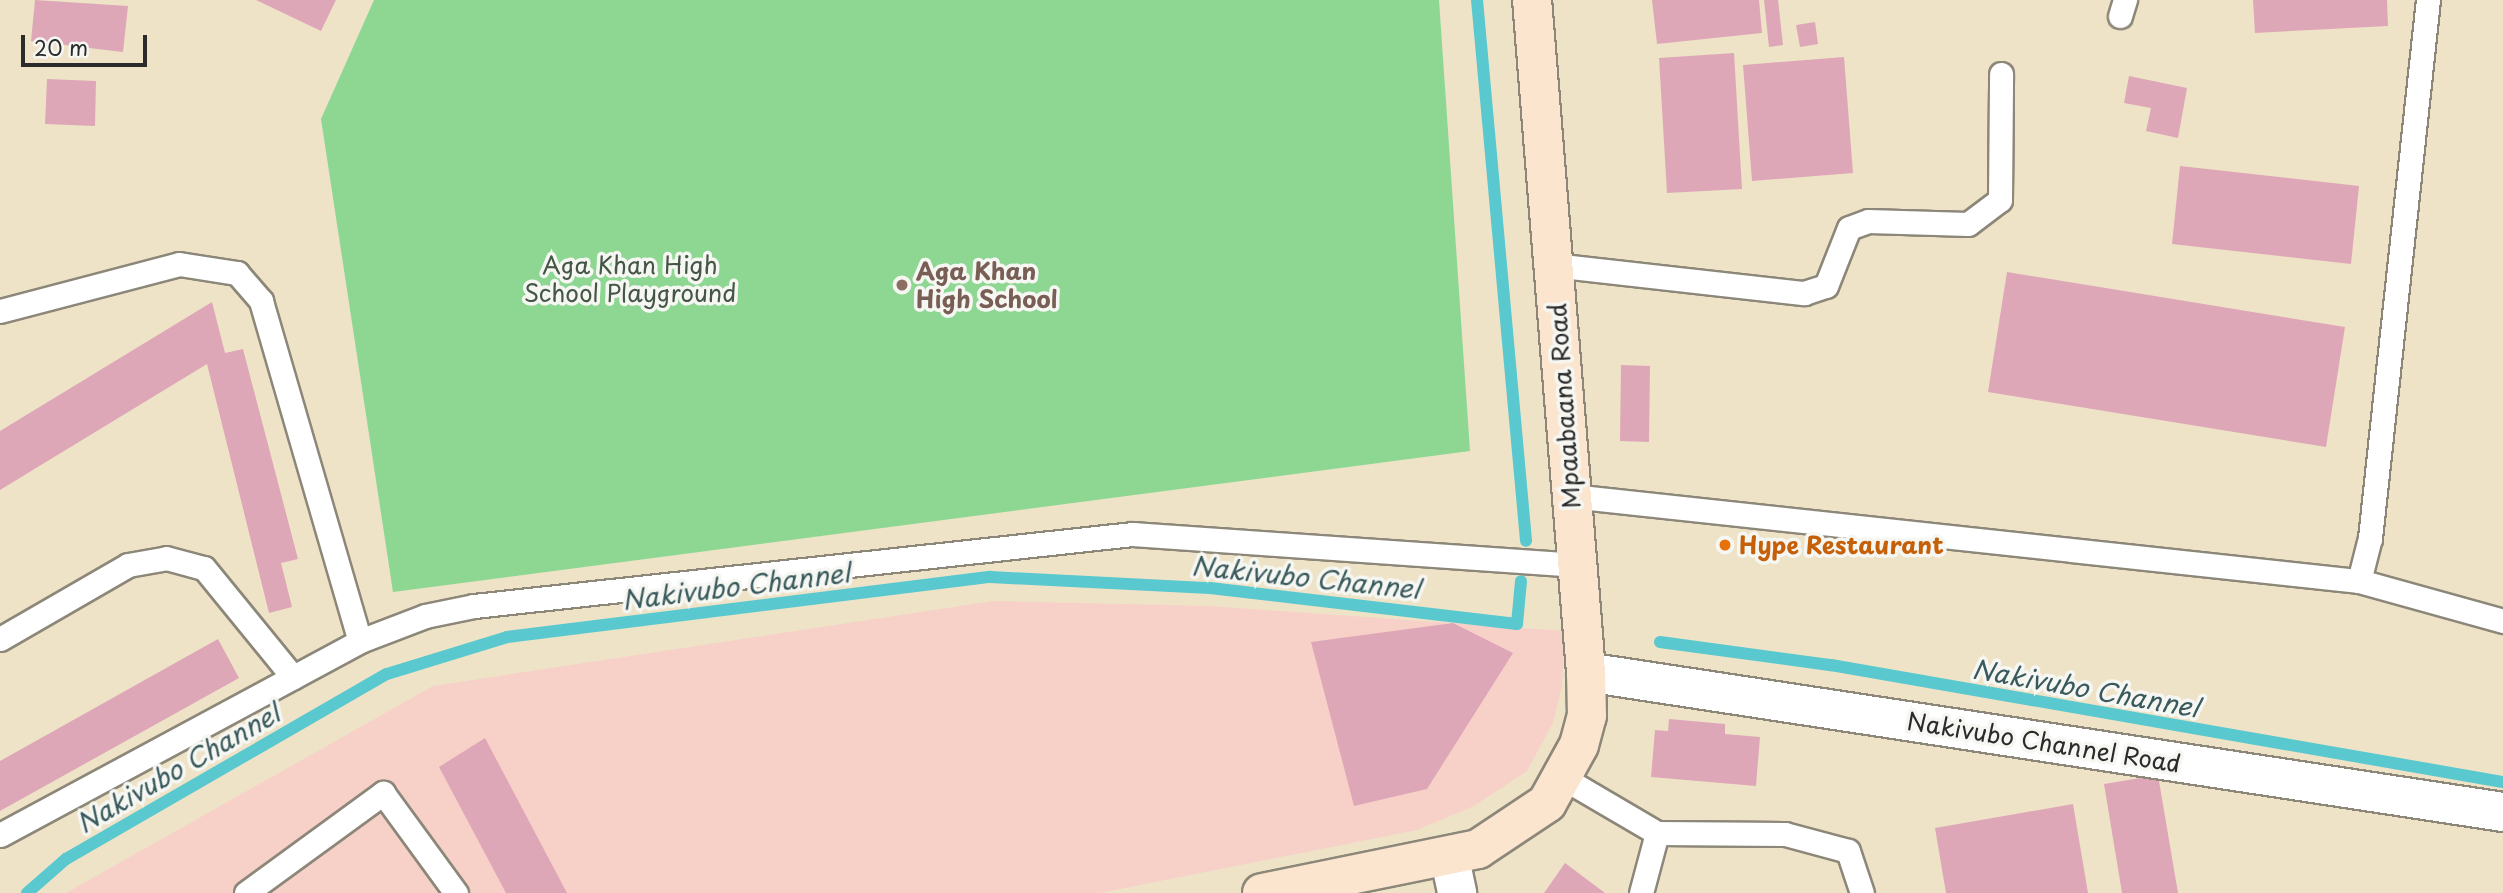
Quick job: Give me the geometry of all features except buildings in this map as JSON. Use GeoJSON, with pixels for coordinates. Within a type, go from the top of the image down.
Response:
{"type":"FeatureCollection","features":[{"type":"Feature","properties":{"kind":"street","name":"Mpaabaana Road"},"geometry":{"type":"LineString","coordinates":[[1532,0],[1586,672],[1587,716],[1556,791]]}},
{"type":"Feature","properties":{"kind":"street","name":"Nakivubo Channel Road"},"geometry":{"type":"LineString","coordinates":[[1586,672],[2503,812]]}},
{"type":"Feature","properties":{"kind":"street"},"geometry":{"type":"LineString","coordinates":[[1262,893],[1453,876],[1556,791]]}},
{"type":"Feature","properties":{"kind":"lane"},"geometry":{"type":"LineString","coordinates":[[2359,581],[2370,538],[2428,0]]}},
{"type":"Feature","properties":{"kind":"lane"},"geometry":{"type":"LineString","coordinates":[[1553,265],[1804,293],[1826,286],[1849,228],[1868,221],[1968,224],[2000,200],[2001,74]]}},
{"type":"Feature","properties":{"kind":"lane"},"geometry":{"type":"LineString","coordinates":[[0,311],[179,264],[237,273],[261,301],[360,641]]}},
{"type":"Feature","properties":{"kind":"lane"},"geometry":{"type":"LineString","coordinates":[[1571,496],[2359,581],[2503,621]]}},
{"type":"Feature","properties":{"kind":"lane"},"geometry":{"type":"LineString","coordinates":[[0,835],[360,641],[425,616],[474,606],[1133,534],[1577,565]]}},
{"type":"Feature","properties":{"kind":"lane"},"geometry":{"type":"LineString","coordinates":[[0,639],[128,565],[166,558],[204,568],[293,677]]}},
{"type":"Feature","properties":{"kind":"lane"},"geometry":{"type":"LineString","coordinates":[[1556,791],[1657,833],[1785,834],[1847,851],[1862,893]]}},
{"type":"Feature","properties":{"kind":"lane"},"geometry":{"type":"LineString","coordinates":[[246,893],[270,886],[383,793],[456,893]]}},
{"type":"Feature","properties":{"kind":"lane"},"geometry":{"type":"LineString","coordinates":[[1641,893],[1657,833]]}},
{"type":"Feature","properties":{"kind":"shaded area"},"geometry":{"type":"Polygon","coordinates":[[[993,601],[1208,606],[1565,631],[1562,686],[1553,723],[1527,771],[1474,806],[1417,830],[1100,893],[66,893],[433,686],[993,601]]]}},
{"type":"Feature","properties":{"kind":"green space","name":"Aga Khan High School Playground"},"geometry":{"type":"Polygon","coordinates":[[[374,0],[1439,0],[1470,451],[393,592],[321,119],[374,0]]]}},
{"type":"Feature","properties":{"kind":"waterway"},"geometry":{"type":"LineString","coordinates":[[1477,0],[1526,541]]}},
{"type":"Feature","properties":{"kind":"waterway","name":"Nakivubo Channel"},"geometry":{"type":"LineString","coordinates":[[27,893],[66,859],[387,674],[507,637],[990,577],[1210,588],[1517,624],[1521,581]]}},
{"type":"Feature","properties":{"kind":"waterway","name":"Nakivubo Channel"},"geometry":{"type":"LineString","coordinates":[[1660,642],[1831,665],[2503,782]]}},
{"type":"Feature","properties":{"kind":"place","name":"Aga Khan High School"},"geometry":{"type":"Point","coordinates":[902,285]}},
{"type":"Feature","properties":{"kind":"place","name":"Hype Restaurant"},"geometry":{"type":"Point","coordinates":[1725,545]}}]}
